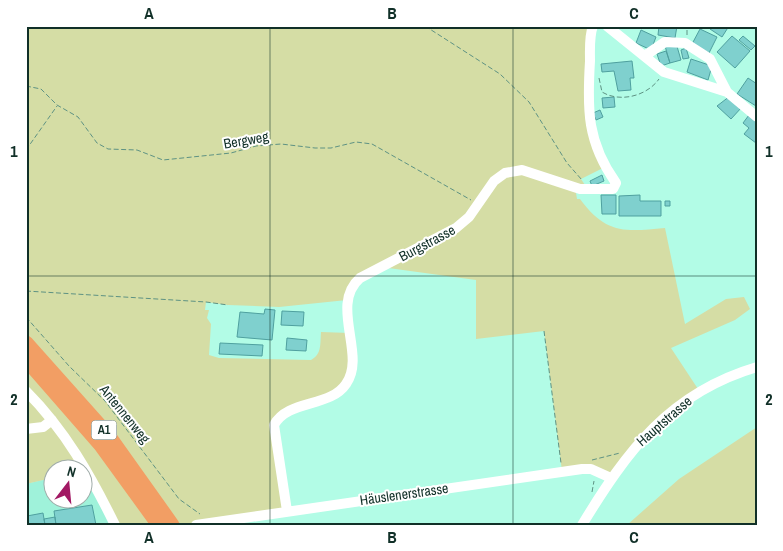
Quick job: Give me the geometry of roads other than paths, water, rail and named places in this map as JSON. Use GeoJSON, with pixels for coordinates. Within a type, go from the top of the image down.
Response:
{"type":"FeatureCollection","features":[{"type":"Feature","properties":{"kind":"highway","name":"A1"},"geometry":{"type":"LineString","coordinates":[[26,343],[100,425],[172,525]]}},
{"type":"Feature","properties":{"kind":"highway","name":"A1"},"geometry":{"type":"LineString","coordinates":[[26,359],[95,437],[159,525]]}},
{"type":"Feature","properties":{"kind":"street","name":"Burgstrasse"},"geometry":{"type":"LineString","coordinates":[[287,511],[274,425],[278,418],[286,412],[336,393],[345,386],[349,379],[352,368],[347,300],[353,284],[360,278],[456,228],[479,204],[494,181],[505,173],[522,170],[589,190],[613,189],[616,183],[599,155],[590,129],[588,98],[592,26]]}},
{"type":"Feature","properties":{"kind":"street"},"geometry":{"type":"LineString","coordinates":[[608,26],[646,55],[664,72],[727,92],[757,117]]}},
{"type":"Feature","properties":{"kind":"street"},"geometry":{"type":"LineString","coordinates":[[646,55],[665,42],[685,43],[710,60],[727,92]]}},
{"type":"Feature","properties":{"kind":"street","name":"Hauptstrasse"},"geometry":{"type":"LineString","coordinates":[[582,525],[611,478],[633,448],[676,407],[721,380],[757,367]]}},
{"type":"Feature","properties":{"kind":"street"},"geometry":{"type":"LineString","coordinates":[[26,391],[52,420],[87,471],[115,525]]}},
{"type":"Feature","properties":{"kind":"street"},"geometry":{"type":"LineString","coordinates":[[26,429],[43,427],[52,420]]}},
{"type":"Feature","properties":{"kind":"street","name":"Häuslenerstrasse"},"geometry":{"type":"LineString","coordinates":[[196,525],[582,469],[591,469],[611,478]]}}]}
